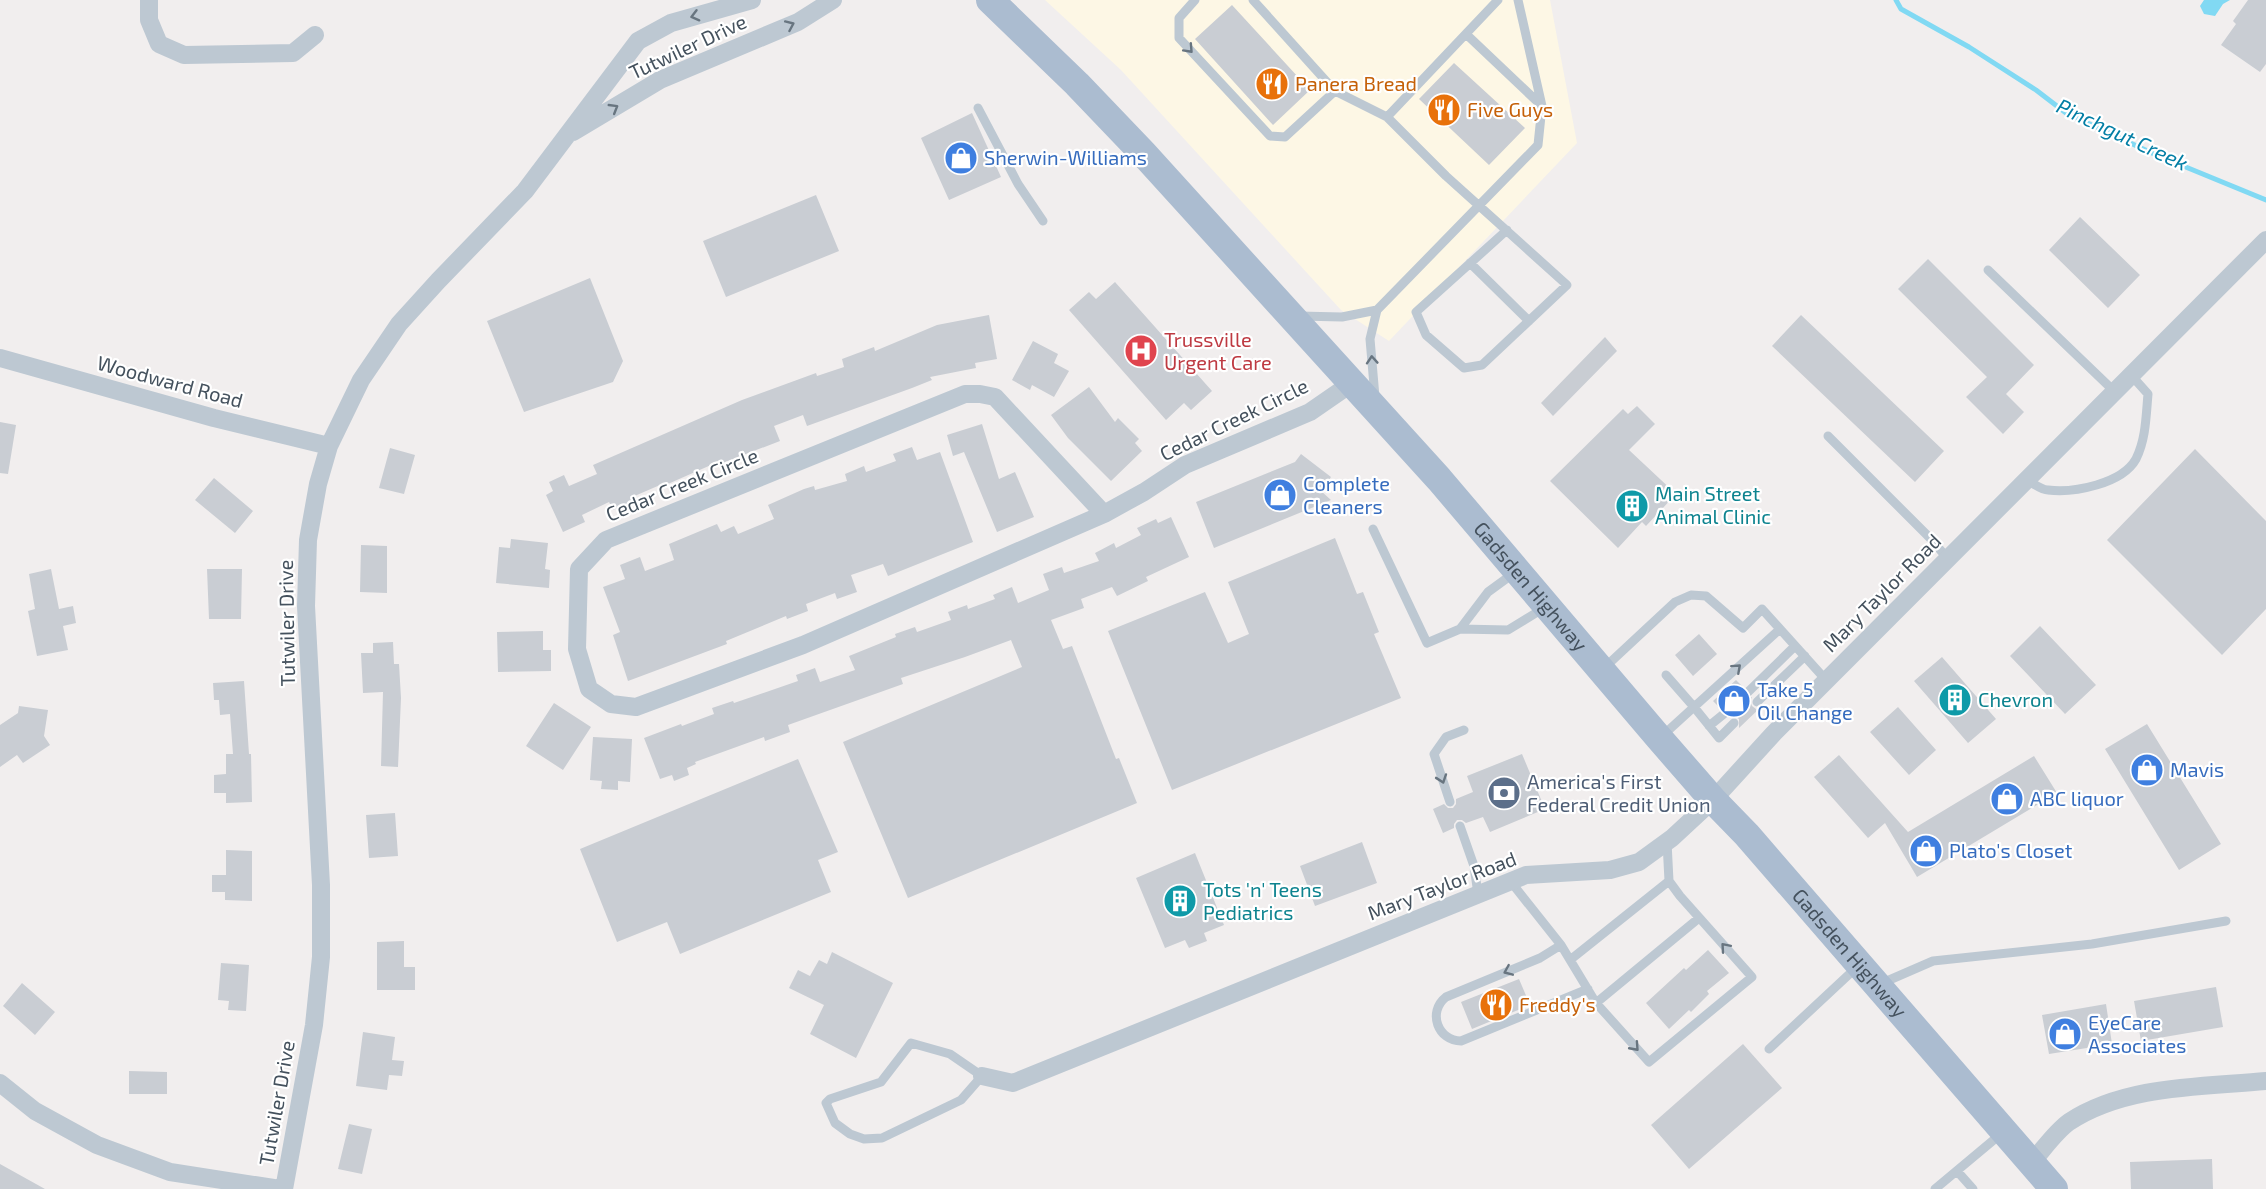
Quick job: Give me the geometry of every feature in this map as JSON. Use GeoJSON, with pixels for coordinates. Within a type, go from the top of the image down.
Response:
{"type":"FeatureCollection","features":[{"type":"Feature","properties":{"kind":"main road","name":"Gadsden Highway"},"geometry":{"type":"LineString","coordinates":[[990,0],[1077,84],[1143,153],[1439,479],[1659,738],[1747,835],[2054,1189]]}},
{"type":"Feature","properties":{"kind":"street"},"geometry":{"type":"LineString","coordinates":[[149,0],[149,20],[159,44],[184,55],[293,53],[315,35]]}},
{"type":"Feature","properties":{"kind":"street","name":"Tutwiler Drive"},"geometry":{"type":"LineString","coordinates":[[282,1189],[314,1025],[321,957],[321,885],[306,606],[308,540],[318,484],[329,446],[361,380],[399,324],[525,191],[638,41],[671,23],[752,0]]}},
{"type":"Feature","properties":{"kind":"street","name":"Tutwiler Drive"},"geometry":{"type":"LineString","coordinates":[[564,138],[660,80],[798,22],[833,0]]}},
{"type":"Feature","properties":{"kind":"street","name":"Mary Taylor Road"},"geometry":{"type":"LineString","coordinates":[[982,1076],[1013,1083],[1526,875],[1610,870],[1639,862],[1666,842],[1713,800],[1826,680],[2266,240]]}},
{"type":"Feature","properties":{"kind":"street","name":"Woodward Road"},"geometry":{"type":"LineString","coordinates":[[0,358],[329,446]]}},
{"type":"Feature","properties":{"kind":"street","name":"Cedar Creek Circle"},"geometry":{"type":"LineString","coordinates":[[1104,514],[994,398],[980,394],[965,394],[606,540],[579,569],[577,649],[589,688],[611,704],[636,707],[802,645],[1104,514],[1144,492],[1185,465],[1310,412],[1352,383]]}},
{"type":"Feature","properties":{"kind":"street"},"geometry":{"type":"LineString","coordinates":[[2031,1162],[2067,1124],[2092,1109],[2132,1095],[2266,1081]]}},
{"type":"Feature","properties":{"kind":"street"},"geometry":{"type":"LineString","coordinates":[[0,1083],[35,1111],[97,1145],[170,1172],[282,1189]]}},
{"type":"Feature","properties":{"kind":"lane"},"geometry":{"type":"LineString","coordinates":[[1195,0],[1179,18],[1179,38],[1270,136],[1285,137],[1335,91]]}},
{"type":"Feature","properties":{"kind":"lane"},"geometry":{"type":"LineString","coordinates":[[1253,0],[1335,91],[1387,117],[1446,176],[1507,230],[1566,285],[1482,365],[1464,368],[1426,335],[1416,312],[1507,230]]}},
{"type":"Feature","properties":{"kind":"lane"},"geometry":{"type":"LineString","coordinates":[[1387,117],[1498,0]]}},
{"type":"Feature","properties":{"kind":"lane"},"geometry":{"type":"LineString","coordinates":[[1376,410],[1370,339],[1377,310],[1538,145],[1542,106],[1518,0]]}},
{"type":"Feature","properties":{"kind":"lane"},"geometry":{"type":"LineString","coordinates":[[1466,34],[1542,106]]}},
{"type":"Feature","properties":{"kind":"lane"},"geometry":{"type":"LineString","coordinates":[[978,108],[1018,184],[1043,221]]}},
{"type":"Feature","properties":{"kind":"lane"},"geometry":{"type":"LineString","coordinates":[[1470,263],[1528,321]]}},
{"type":"Feature","properties":{"kind":"lane"},"geometry":{"type":"LineString","coordinates":[[1988,270],[2115,392]]}},
{"type":"Feature","properties":{"kind":"lane"},"geometry":{"type":"LineString","coordinates":[[1291,315],[1342,317],[1377,310]]}},
{"type":"Feature","properties":{"kind":"lane"},"geometry":{"type":"LineString","coordinates":[[2027,480],[2046,491],[2103,484],[2124,474],[2136,459],[2145,434],[2148,394],[2131,375]]}},
{"type":"Feature","properties":{"kind":"lane"},"geometry":{"type":"LineString","coordinates":[[1828,436],[1948,559]]}},
{"type":"Feature","properties":{"kind":"lane"},"geometry":{"type":"LineString","coordinates":[[1373,529],[1427,643],[1461,629],[1508,630],[1546,607]]}},
{"type":"Feature","properties":{"kind":"lane"},"geometry":{"type":"LineString","coordinates":[[1461,629],[1488,592],[1517,572]]}},
{"type":"Feature","properties":{"kind":"lane"},"geometry":{"type":"LineString","coordinates":[[1601,670],[1675,602],[1691,595],[1706,596],[1743,628],[1762,609],[1826,680]]}},
{"type":"Feature","properties":{"kind":"lane"},"geometry":{"type":"LineString","coordinates":[[1659,738],[1780,629]]}},
{"type":"Feature","properties":{"kind":"lane"},"geometry":{"type":"LineString","coordinates":[[1748,692],[1795,646]]}},
{"type":"Feature","properties":{"kind":"lane"},"geometry":{"type":"LineString","coordinates":[[1757,702],[1805,657]]}},
{"type":"Feature","properties":{"kind":"lane"},"geometry":{"type":"LineString","coordinates":[[1666,675],[1719,738],[1734,723]]}},
{"type":"Feature","properties":{"kind":"lane"},"geometry":{"type":"LineString","coordinates":[[1709,726],[1725,713]]}},
{"type":"Feature","properties":{"kind":"lane"},"geometry":{"type":"LineString","coordinates":[[1450,802],[1434,754],[1446,737],[1464,730]]}},
{"type":"Feature","properties":{"kind":"lane"},"geometry":{"type":"LineString","coordinates":[[1460,826],[1473,866],[1478,894]]}},
{"type":"Feature","properties":{"kind":"lane"},"geometry":{"type":"LineString","coordinates":[[1511,882],[1561,945],[1596,1003],[1649,1062],[1752,978],[1669,881],[1666,842]]}},
{"type":"Feature","properties":{"kind":"lane"},"geometry":{"type":"LineString","coordinates":[[1570,960],[1669,881]]}},
{"type":"Feature","properties":{"kind":"lane"},"geometry":{"type":"LineString","coordinates":[[1596,1003],[1700,918]]}},
{"type":"Feature","properties":{"kind":"lane"},"geometry":{"type":"LineString","coordinates":[[1769,1049],[1869,975],[1933,962],[2092,944],[2226,921]]}},
{"type":"Feature","properties":{"kind":"lane"},"geometry":{"type":"LineString","coordinates":[[1561,945],[1540,957],[1446,997],[1441,1001],[1436,1013],[1442,1032],[1454,1041],[1461,1041],[1588,989]]}},
{"type":"Feature","properties":{"kind":"lane"},"geometry":{"type":"LineString","coordinates":[[911,1043],[950,1054],[982,1076],[961,1100],[882,1138],[864,1139],[850,1134],[835,1124],[826,1103],[830,1099],[881,1082],[911,1043]]}},
{"type":"Feature","properties":{"kind":"lane"},"geometry":{"type":"LineString","coordinates":[[1935,1189],[2004,1131]]}},
{"type":"Feature","properties":{"kind":"lane"},"geometry":{"type":"LineString","coordinates":[[1957,1171],[1973,1189]]}},
{"type":"Feature","properties":{"kind":"shaded area"},"geometry":{"type":"Polygon","coordinates":[[[1045,0],[1550,0],[1577,143],[1389,341],[1341,310],[1121,70],[1045,0]]]}},
{"type":"Feature","properties":{"kind":"water"},"geometry":{"type":"Polygon","coordinates":[[[2204,0],[2230,0],[2223,4],[2215,16],[2204,14],[2200,6],[2204,0]]]}},
{"type":"Feature","properties":{"kind":"building"},"geometry":{"type":"Polygon","coordinates":[[[2248,0],[2266,0],[2266,64],[2260,72],[2221,45],[2236,24],[2233,21],[2248,0]]]}},
{"type":"Feature","properties":{"kind":"building"},"geometry":{"type":"Polygon","coordinates":[[[1232,5],[1310,90],[1273,125],[1195,39],[1232,5]]]}},
{"type":"Feature","properties":{"kind":"building"},"geometry":{"type":"Polygon","coordinates":[[[1454,63],[1525,128],[1489,165],[1419,99],[1454,63]]]}},
{"type":"Feature","properties":{"kind":"building","name":"Sherwin-Williams"},"geometry":{"type":"Polygon","coordinates":[[[972,113],[1001,177],[949,200],[921,138],[972,113]]]}},
{"type":"Feature","properties":{"kind":"building"},"geometry":{"type":"Polygon","coordinates":[[[816,195],[839,251],[726,297],[703,241],[816,195]]]}},
{"type":"Feature","properties":{"kind":"building"},"geometry":{"type":"Polygon","coordinates":[[[2080,217],[2140,275],[2108,308],[2049,250],[2080,217]]]}},
{"type":"Feature","properties":{"kind":"building"},"geometry":{"type":"Polygon","coordinates":[[[1928,259],[2034,365],[2006,394],[2024,412],[2003,434],[1966,397],[1987,377],[1898,289],[1928,259]]]}},
{"type":"Feature","properties":{"kind":"building"},"geometry":{"type":"Polygon","coordinates":[[[590,278],[623,361],[613,382],[524,412],[487,321],[590,278]]]}},
{"type":"Feature","properties":{"kind":"building","name":"Trussville Urgent Care"},"geometry":{"type":"Polygon","coordinates":[[[1115,282],[1212,391],[1191,410],[1184,403],[1166,420],[1069,310],[1089,292],[1096,299],[1115,282]]]}},
{"type":"Feature","properties":{"kind":"building"},"geometry":{"type":"Polygon","coordinates":[[[989,315],[997,359],[975,363],[976,368],[930,377],[932,380],[807,426],[803,415],[774,426],[780,441],[712,467],[711,465],[661,487],[660,485],[630,498],[632,502],[613,510],[609,502],[582,515],[585,522],[563,532],[546,495],[553,491],[549,482],[564,475],[569,486],[597,474],[593,465],[742,400],[816,373],[817,376],[844,367],[842,359],[874,347],[875,351],[937,325],[989,315]]]}},
{"type":"Feature","properties":{"kind":"building"},"geometry":{"type":"Polygon","coordinates":[[[1801,315],[1944,451],[1915,482],[1772,346],[1801,315]]]}},
{"type":"Feature","properties":{"kind":"building"},"geometry":{"type":"Polygon","coordinates":[[[1605,337],[1617,351],[1553,416],[1541,403],[1605,337]]]}},
{"type":"Feature","properties":{"kind":"building"},"geometry":{"type":"Polygon","coordinates":[[[1033,341],[1058,354],[1054,363],[1069,371],[1054,397],[1032,385],[1030,390],[1012,380],[1033,341]]]}},
{"type":"Feature","properties":{"kind":"building"},"geometry":{"type":"Polygon","coordinates":[[[1089,387],[1115,422],[1118,418],[1139,439],[1135,443],[1142,451],[1111,481],[1068,438],[1051,415],[1089,387]]]}},
{"type":"Feature","properties":{"kind":"building"},"geometry":{"type":"Polygon","coordinates":[[[1637,406],[1655,424],[1629,450],[1676,494],[1646,526],[1642,522],[1618,548],[1550,481],[1623,409],[1628,414],[1637,406]]]}},
{"type":"Feature","properties":{"kind":"building"},"geometry":{"type":"Polygon","coordinates":[[[0,422],[16,425],[8,474],[0,473],[0,422]]]}},
{"type":"Feature","properties":{"kind":"building"},"geometry":{"type":"Polygon","coordinates":[[[982,424],[999,479],[1015,472],[1034,517],[997,532],[964,452],[953,456],[947,435],[982,424]]]}},
{"type":"Feature","properties":{"kind":"building"},"geometry":{"type":"Polygon","coordinates":[[[912,447],[917,460],[940,452],[973,542],[888,576],[883,564],[851,575],[857,592],[837,599],[835,593],[806,604],[808,611],[787,619],[786,616],[726,641],[727,644],[628,681],[613,635],[620,632],[603,587],[625,579],[620,565],[640,557],[645,571],[674,560],[669,544],[717,524],[721,532],[734,526],[738,534],[774,519],[768,505],[804,489],[814,486],[815,490],[847,481],[845,474],[864,466],[866,472],[896,461],[893,454],[912,447]]]}},
{"type":"Feature","properties":{"kind":"building"},"geometry":{"type":"Polygon","coordinates":[[[390,448],[415,455],[404,494],[379,488],[390,448]]]}},
{"type":"Feature","properties":{"kind":"building"},"geometry":{"type":"Polygon","coordinates":[[[2195,449],[2266,521],[2266,609],[2222,655],[2107,540],[2195,449]]]}},
{"type":"Feature","properties":{"kind":"building","name":"Complete Cleaners"},"geometry":{"type":"Polygon","coordinates":[[[1301,454],[1331,477],[1321,491],[1331,500],[1214,548],[1196,502],[1295,462],[1301,454]]]}},
{"type":"Feature","properties":{"kind":"building"},"geometry":{"type":"Polygon","coordinates":[[[214,478],[253,511],[235,533],[195,500],[214,478]]]}},
{"type":"Feature","properties":{"kind":"building"},"geometry":{"type":"Polygon","coordinates":[[[1171,517],[1189,557],[1146,577],[1148,581],[1117,596],[1112,587],[1081,599],[1084,608],[1051,620],[1063,649],[1072,646],[1116,759],[1119,758],[1137,803],[908,898],[843,742],[1022,667],[1011,640],[901,678],[903,684],[788,725],[790,732],[765,741],[764,737],[695,762],[696,764],[687,768],[689,775],[674,781],[672,775],[660,779],[644,738],[714,714],[712,708],[733,701],[734,703],[798,681],[796,675],[815,668],[820,682],[855,670],[849,656],[896,637],[895,634],[915,627],[917,632],[951,620],[948,612],[967,605],[968,609],[995,599],[993,595],[1012,587],[1018,603],[1049,590],[1043,574],[1062,567],[1064,573],[1099,561],[1095,553],[1114,543],[1116,548],[1141,535],[1137,528],[1156,519],[1158,523],[1171,517]]]}},
{"type":"Feature","properties":{"kind":"building"},"geometry":{"type":"Polygon","coordinates":[[[1335,538],[1357,594],[1363,592],[1379,632],[1374,634],[1401,698],[1172,790],[1108,631],[1205,592],[1228,643],[1249,634],[1228,582],[1335,538]]]}},
{"type":"Feature","properties":{"kind":"building"},"geometry":{"type":"Polygon","coordinates":[[[511,539],[548,543],[545,569],[550,570],[549,588],[496,583],[499,547],[510,548],[511,539]]]}},
{"type":"Feature","properties":{"kind":"building"},"geometry":{"type":"Polygon","coordinates":[[[361,545],[387,546],[387,593],[360,592],[361,545]]]}},
{"type":"Feature","properties":{"kind":"building"},"geometry":{"type":"Polygon","coordinates":[[[51,569],[59,609],[73,606],[76,623],[63,626],[68,650],[37,656],[28,611],[35,609],[29,574],[51,569]]]}},
{"type":"Feature","properties":{"kind":"building"},"geometry":{"type":"Polygon","coordinates":[[[207,569],[242,569],[241,619],[209,619],[207,569]]]}},
{"type":"Feature","properties":{"kind":"building"},"geometry":{"type":"Polygon","coordinates":[[[2040,626],[2096,685],[2065,714],[2010,656],[2040,626]]]}},
{"type":"Feature","properties":{"kind":"building"},"geometry":{"type":"Polygon","coordinates":[[[543,631],[543,650],[551,650],[551,671],[498,672],[497,632],[543,631]]]}},
{"type":"Feature","properties":{"kind":"building"},"geometry":{"type":"Polygon","coordinates":[[[1699,634],[1717,654],[1693,676],[1675,655],[1699,634]]]}},
{"type":"Feature","properties":{"kind":"building"},"geometry":{"type":"Polygon","coordinates":[[[393,642],[394,664],[399,664],[401,698],[398,767],[381,766],[383,692],[363,693],[361,653],[373,653],[373,643],[393,642]]]}},
{"type":"Feature","properties":{"kind":"building","name":"Chevron"},"geometry":{"type":"Polygon","coordinates":[[[1942,657],[1996,719],[1968,743],[1914,681],[1942,657]]]}},
{"type":"Feature","properties":{"kind":"building"},"geometry":{"type":"Polygon","coordinates":[[[1736,680],[1743,687],[1741,691],[1743,696],[1747,699],[1752,697],[1750,701],[1752,706],[1756,709],[1761,707],[1739,728],[1739,719],[1735,716],[1729,718],[1732,713],[1730,708],[1725,706],[1720,708],[1713,701],[1736,680]]]}},
{"type":"Feature","properties":{"kind":"building"},"geometry":{"type":"Polygon","coordinates":[[[244,681],[249,754],[251,754],[252,802],[226,803],[226,793],[214,793],[214,775],[226,774],[226,754],[233,754],[230,714],[220,715],[219,700],[214,700],[213,683],[244,681]]]}},
{"type":"Feature","properties":{"kind":"building"},"geometry":{"type":"Polygon","coordinates":[[[554,703],[591,727],[563,770],[526,746],[554,703]]]}},
{"type":"Feature","properties":{"kind":"building"},"geometry":{"type":"Polygon","coordinates":[[[19,706],[48,710],[44,736],[50,745],[23,763],[17,755],[0,767],[0,725],[18,713],[19,706]]]}},
{"type":"Feature","properties":{"kind":"building"},"geometry":{"type":"Polygon","coordinates":[[[1898,707],[1936,750],[1909,775],[1870,732],[1898,707]]]}},
{"type":"Feature","properties":{"kind":"building"},"geometry":{"type":"Polygon","coordinates":[[[2147,724],[2221,844],[2179,870],[2105,749],[2147,724]]]}},
{"type":"Feature","properties":{"kind":"building"},"geometry":{"type":"Polygon","coordinates":[[[593,737],[632,739],[630,782],[618,781],[618,790],[601,789],[602,781],[590,780],[593,737]]]}},
{"type":"Feature","properties":{"kind":"building"},"geometry":{"type":"Polygon","coordinates":[[[1522,754],[1545,809],[1490,832],[1483,817],[1466,823],[1457,820],[1454,828],[1443,833],[1433,809],[1444,804],[1448,808],[1453,808],[1456,799],[1473,792],[1467,776],[1522,754]]]}},
{"type":"Feature","properties":{"kind":"building"},"geometry":{"type":"Polygon","coordinates":[[[1839,755],[1908,832],[2034,756],[2057,793],[1917,877],[1885,823],[1868,838],[1814,777],[1839,755]]]}},
{"type":"Feature","properties":{"kind":"building"},"geometry":{"type":"Polygon","coordinates":[[[798,759],[838,852],[818,860],[831,892],[680,954],[667,922],[617,942],[580,849],[798,759]]]}},
{"type":"Feature","properties":{"kind":"building"},"geometry":{"type":"Polygon","coordinates":[[[395,813],[398,856],[369,858],[366,815],[395,813]]]}},
{"type":"Feature","properties":{"kind":"building"},"geometry":{"type":"Polygon","coordinates":[[[1362,842],[1377,883],[1315,906],[1300,866],[1362,842]]]}},
{"type":"Feature","properties":{"kind":"building"},"geometry":{"type":"Polygon","coordinates":[[[226,850],[252,851],[252,901],[225,900],[225,892],[212,892],[212,875],[226,875],[226,850]]]}},
{"type":"Feature","properties":{"kind":"building","name":"Tots 'n' Teens Pediatrics"},"geometry":{"type":"Polygon","coordinates":[[[1195,853],[1224,925],[1204,933],[1207,941],[1189,948],[1185,940],[1165,948],[1136,878],[1195,853]]]}},
{"type":"Feature","properties":{"kind":"building"},"geometry":{"type":"Polygon","coordinates":[[[404,941],[404,967],[415,967],[415,990],[377,990],[377,942],[404,941]]]}},
{"type":"Feature","properties":{"kind":"building"},"geometry":{"type":"Polygon","coordinates":[[[1708,950],[1729,973],[1707,991],[1709,994],[1691,1012],[1689,1010],[1669,1029],[1646,1003],[1684,968],[1686,970],[1708,950]]]}},
{"type":"Feature","properties":{"kind":"building"},"geometry":{"type":"Polygon","coordinates":[[[832,952],[893,983],[856,1058],[810,1034],[824,1005],[789,988],[798,970],[810,976],[819,960],[827,964],[832,952]]]}},
{"type":"Feature","properties":{"kind":"building"},"geometry":{"type":"Polygon","coordinates":[[[221,963],[249,965],[246,1011],[228,1010],[229,1001],[218,1000],[221,963]]]}},
{"type":"Feature","properties":{"kind":"building","name":"Freddy's"},"geometry":{"type":"Polygon","coordinates":[[[1519,979],[1530,1005],[1472,1029],[1461,1002],[1519,979]]]}},
{"type":"Feature","properties":{"kind":"building"},"geometry":{"type":"Polygon","coordinates":[[[22,983],[55,1012],[35,1035],[3,1006],[22,983]]]}},
{"type":"Feature","properties":{"kind":"building"},"geometry":{"type":"Polygon","coordinates":[[[2216,987],[2223,1027],[2141,1041],[2134,1001],[2216,987]]]}},
{"type":"Feature","properties":{"kind":"building"},"geometry":{"type":"Polygon","coordinates":[[[2106,1004],[2112,1044],[2049,1054],[2042,1015],[2106,1004]]]}},
{"type":"Feature","properties":{"kind":"building"},"geometry":{"type":"Polygon","coordinates":[[[363,1032],[395,1037],[392,1060],[404,1061],[402,1076],[389,1075],[387,1090],[356,1086],[363,1032]]]}},
{"type":"Feature","properties":{"kind":"building"},"geometry":{"type":"Polygon","coordinates":[[[1743,1044],[1782,1088],[1689,1169],[1651,1125],[1743,1044]]]}},
{"type":"Feature","properties":{"kind":"building"},"geometry":{"type":"Polygon","coordinates":[[[129,1071],[167,1072],[167,1094],[129,1094],[129,1071]]]}},
{"type":"Feature","properties":{"kind":"building"},"geometry":{"type":"Polygon","coordinates":[[[349,1124],[372,1129],[362,1174],[338,1169],[349,1124]]]}},
{"type":"Feature","properties":{"kind":"building"},"geometry":{"type":"Polygon","coordinates":[[[2212,1159],[2213,1189],[2131,1189],[2130,1162],[2212,1159]]]}},
{"type":"Feature","properties":{"kind":"building"},"geometry":{"type":"Polygon","coordinates":[[[0,1164],[45,1189],[0,1189],[0,1164]]]}},
{"type":"Feature","properties":{"kind":"waterway","name":"Pinchgut Creek"},"geometry":{"type":"LineString","coordinates":[[1896,0],[1901,9],[1969,47],[2036,90],[2066,113],[2154,154],[2266,200]]}},
{"type":"Feature","properties":{"kind":"place","name":"Panera Bread"},"geometry":{"type":"Point","coordinates":[1272,84]}},
{"type":"Feature","properties":{"kind":"place","name":"Five Guys"},"geometry":{"type":"Point","coordinates":[1444,110]}},
{"type":"Feature","properties":{"kind":"place","name":"Sherwin-Williams"},"geometry":{"type":"Point","coordinates":[961,158]}},
{"type":"Feature","properties":{"kind":"place","name":"Trussville Urgent Care"},"geometry":{"type":"Point","coordinates":[1141,351]}},
{"type":"Feature","properties":{"kind":"place","name":"Complete Cleaners"},"geometry":{"type":"Point","coordinates":[1280,495]}},
{"type":"Feature","properties":{"kind":"place","name":"Main Street Animal Clinic"},"geometry":{"type":"Point","coordinates":[1632,506]}},
{"type":"Feature","properties":{"kind":"place","name":"Chevron"},"geometry":{"type":"Point","coordinates":[1955,700]}},
{"type":"Feature","properties":{"kind":"place","name":"Take 5 Oil Change"},"geometry":{"type":"Point","coordinates":[1734,701]}},
{"type":"Feature","properties":{"kind":"place","name":"Mavis"},"geometry":{"type":"Point","coordinates":[2147,770]}},
{"type":"Feature","properties":{"kind":"place","name":"America's First Federal Credit Union"},"geometry":{"type":"Point","coordinates":[1504,793]}},
{"type":"Feature","properties":{"kind":"place","name":"ABC liquor"},"geometry":{"type":"Point","coordinates":[2007,799]}},
{"type":"Feature","properties":{"kind":"place","name":"Plato's Closet"},"geometry":{"type":"Point","coordinates":[1926,851]}},
{"type":"Feature","properties":{"kind":"place","name":"Tots 'n' Teens Pediatrics"},"geometry":{"type":"Point","coordinates":[1180,901]}},
{"type":"Feature","properties":{"kind":"place","name":"Freddy's"},"geometry":{"type":"Point","coordinates":[1496,1005]}},
{"type":"Feature","properties":{"kind":"place","name":"EyeCare Associates"},"geometry":{"type":"Point","coordinates":[2065,1034]}}]}
